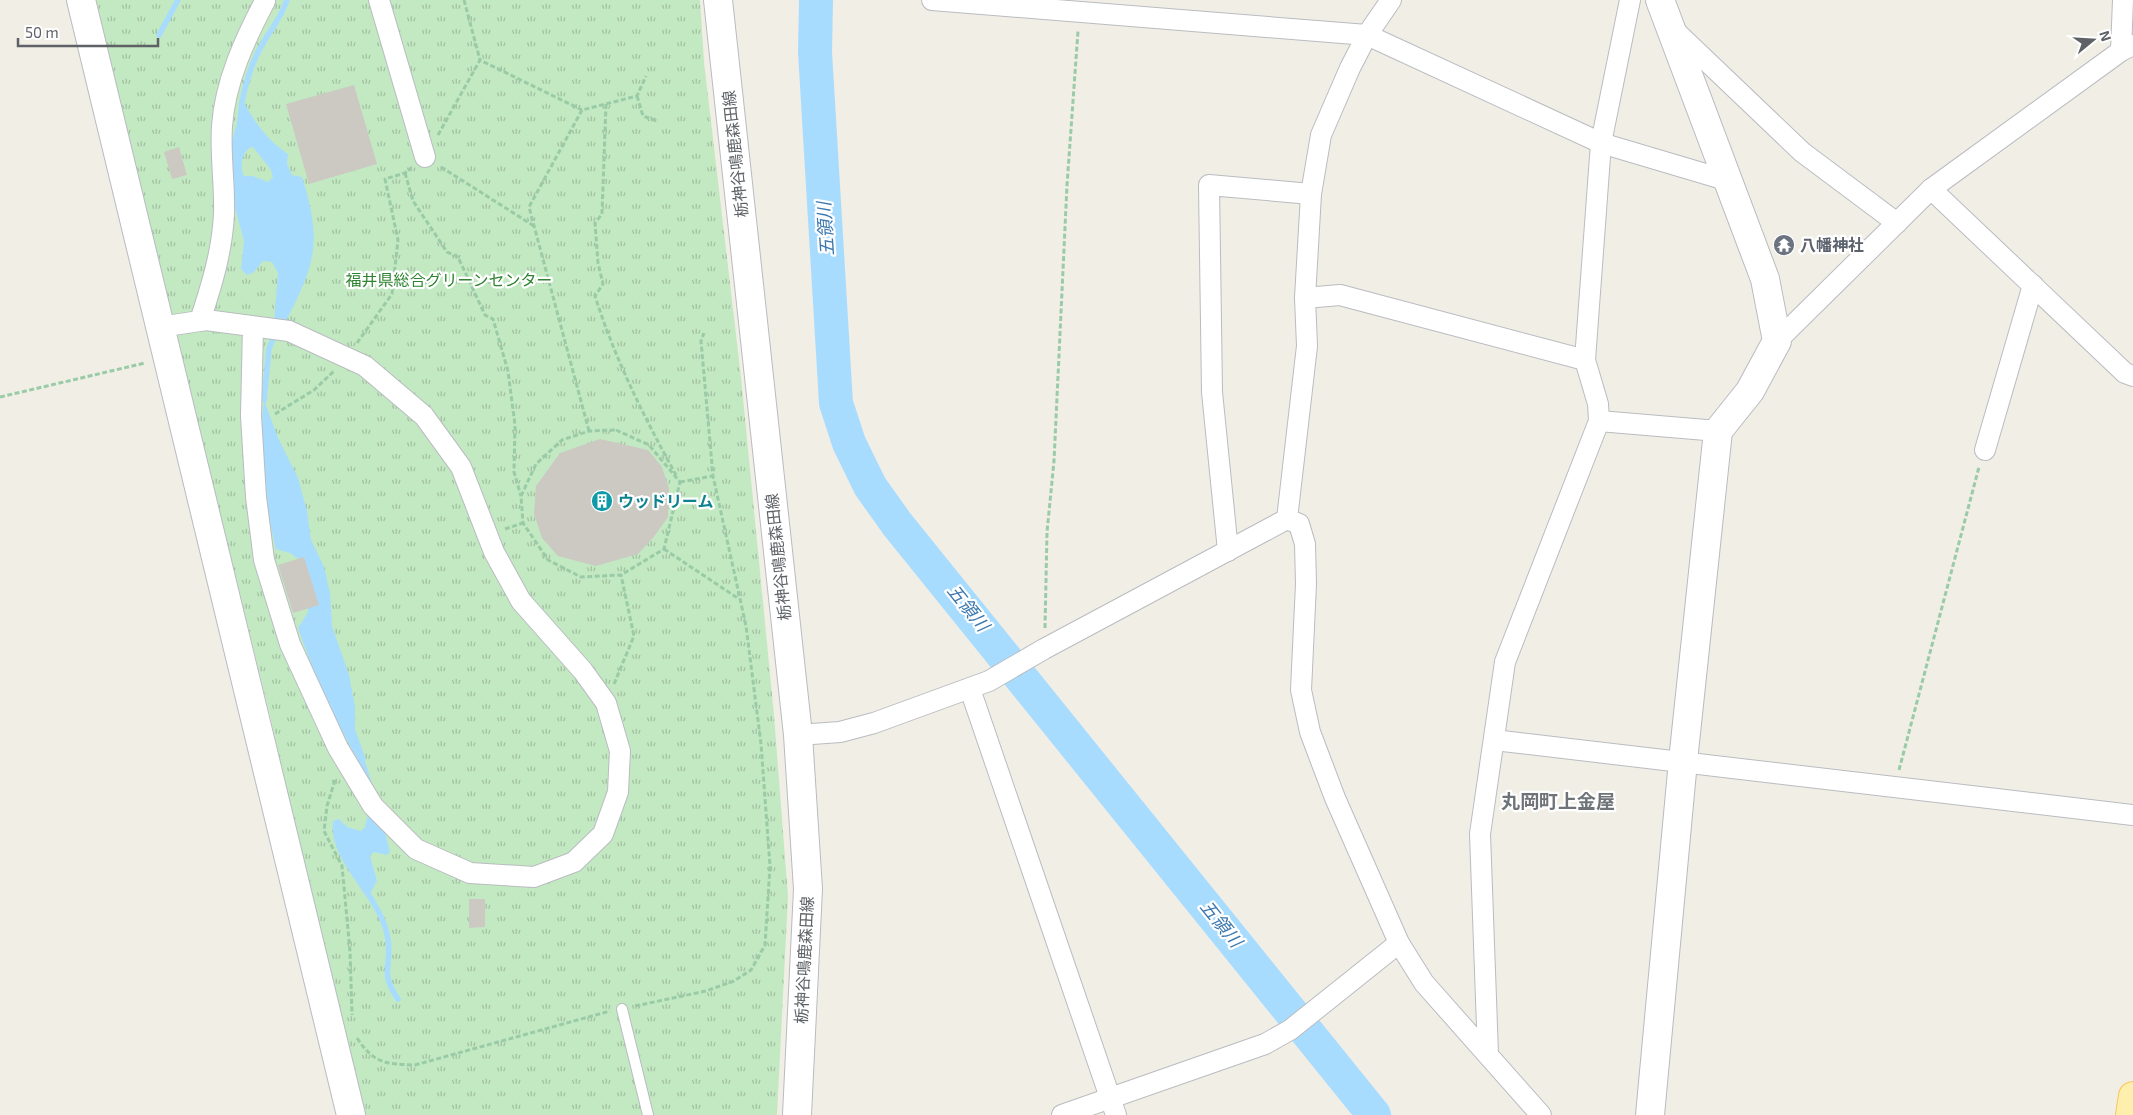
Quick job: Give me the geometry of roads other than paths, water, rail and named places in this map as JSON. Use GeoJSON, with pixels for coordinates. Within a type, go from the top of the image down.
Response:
{"type":"FeatureCollection","features":[{"type":"Feature","properties":{"kind":"main road"},"geometry":{"type":"LineString","coordinates":[[2130,1115],[2133,1096]]}},
{"type":"Feature","properties":{"kind":"street"},"geometry":{"type":"LineString","coordinates":[[81,0],[166,358],[351,1115]]}},
{"type":"Feature","properties":{"kind":"street"},"geometry":{"type":"LineString","coordinates":[[200,321],[218,268],[224,213],[222,126],[229,86],[247,34],[269,0]]}},
{"type":"Feature","properties":{"kind":"street"},"geometry":{"type":"LineString","coordinates":[[379,0],[426,157]]}},
{"type":"Feature","properties":{"kind":"street","name":"栃神谷鳴鹿森田線"},"geometry":{"type":"LineString","coordinates":[[718,0],[798,735],[808,889],[796,1115]]}},
{"type":"Feature","properties":{"kind":"street"},"geometry":{"type":"LineString","coordinates":[[932,0],[1080,6],[1367,35],[1601,143],[1729,181]]}},
{"type":"Feature","properties":{"kind":"street"},"geometry":{"type":"LineString","coordinates":[[1287,519],[1307,346],[1305,298],[1311,194],[1321,135],[1332,104],[1367,35],[1391,0]]}},
{"type":"Feature","properties":{"kind":"street"},"geometry":{"type":"LineString","coordinates":[[1488,1054],[1480,834],[1505,662],[1599,421],[1598,404],[1585,360],[1601,143],[1630,0]]}},
{"type":"Feature","properties":{"kind":"street"},"geometry":{"type":"LineString","coordinates":[[1660,0],[1766,279],[1777,341]]}},
{"type":"Feature","properties":{"kind":"street"},"geometry":{"type":"LineString","coordinates":[[1650,1115],[1683,761],[1718,431],[1750,391],[1777,341],[1931,189],[2127,48],[2123,0]]}},
{"type":"Feature","properties":{"kind":"street"},"geometry":{"type":"LineString","coordinates":[[1670,26],[1802,152],[1897,223]]}},
{"type":"Feature","properties":{"kind":"street"},"geometry":{"type":"LineString","coordinates":[[1228,551],[1212,392],[1210,185],[1311,194]]}},
{"type":"Feature","properties":{"kind":"street"},"geometry":{"type":"LineString","coordinates":[[1931,189],[2125,373],[2133,376]]}},
{"type":"Feature","properties":{"kind":"street"},"geometry":{"type":"LineString","coordinates":[[1982,457],[2033,285]]}},
{"type":"Feature","properties":{"kind":"street"},"geometry":{"type":"LineString","coordinates":[[1305,298],[1340,294],[1585,360]]}},
{"type":"Feature","properties":{"kind":"street"},"geometry":{"type":"LineString","coordinates":[[160,327],[200,321],[253,326],[289,331],[365,366],[424,416],[461,467],[494,552],[522,601],[583,671],[606,703],[620,751],[618,792],[603,834],[574,862],[534,877],[470,873],[416,849],[373,806],[338,748],[290,644],[264,560],[256,497],[251,416],[253,326]]}},
{"type":"Feature","properties":{"kind":"street"},"geometry":{"type":"LineString","coordinates":[[1599,421],[1718,431]]}},
{"type":"Feature","properties":{"kind":"street"},"geometry":{"type":"LineString","coordinates":[[798,735],[840,732],[874,723],[1000,676],[1044,649],[1287,519]]}},
{"type":"Feature","properties":{"kind":"street"},"geometry":{"type":"LineString","coordinates":[[1287,519],[1299,524],[1305,544],[1306,584],[1301,690],[1310,732],[1335,798],[1400,943],[1424,983],[1541,1115]]}},
{"type":"Feature","properties":{"kind":"street"},"geometry":{"type":"LineString","coordinates":[[970,688],[1113,1107]]}},
{"type":"Feature","properties":{"kind":"street"},"geometry":{"type":"LineString","coordinates":[[1494,740],[2133,815]]}},
{"type":"Feature","properties":{"kind":"street"},"geometry":{"type":"LineString","coordinates":[[1062,1115],[1113,1107],[1265,1044],[1290,1030],[1400,943]]}},
{"type":"Feature","properties":{"kind":"lane"},"geometry":{"type":"LineString","coordinates":[[622,1009],[648,1115]]}},
{"type":"Feature","properties":{"kind":"water"},"geometry":{"type":"Polygon","coordinates":[[[243,101],[262,131],[288,154],[287,164],[292,175],[302,177],[309,200],[314,237],[309,269],[284,325],[274,323],[278,273],[272,262],[263,261],[254,272],[247,275],[241,269],[244,241],[235,208],[230,148],[237,123],[239,102],[243,101]],[[253,147],[246,151],[242,159],[242,172],[244,176],[253,176],[268,182],[273,177],[271,170],[253,147]]]}},
{"type":"Feature","properties":{"kind":"water"},"geometry":{"type":"Polygon","coordinates":[[[264,400],[278,438],[298,478],[307,511],[311,540],[324,567],[330,593],[332,626],[349,675],[355,707],[355,729],[366,760],[359,762],[326,696],[298,628],[307,614],[313,596],[300,560],[290,553],[276,549],[266,495],[262,455],[264,400]]]}},
{"type":"Feature","properties":{"kind":"water"},"geometry":{"type":"Polygon","coordinates":[[[368,814],[385,832],[390,852],[386,855],[374,852],[370,856],[377,881],[371,892],[365,895],[338,851],[333,832],[333,821],[339,819],[347,827],[361,831],[365,827],[368,814]]]}},
{"type":"Feature","properties":{"kind":"waterway"},"geometry":{"type":"LineString","coordinates":[[159,35],[178,0]]}},
{"type":"Feature","properties":{"kind":"waterway"},"geometry":{"type":"LineString","coordinates":[[242,102],[247,80],[255,59],[279,18],[287,0]]}},
{"type":"Feature","properties":{"kind":"waterway","name":"五領川"},"geometry":{"type":"LineString","coordinates":[[816,0],[815,52],[836,403],[849,443],[870,486],[897,524],[1374,1115]]}},
{"type":"Feature","properties":{"kind":"waterway"},"geometry":{"type":"LineString","coordinates":[[264,400],[269,349],[275,333]]}},
{"type":"Feature","properties":{"kind":"waterway"},"geometry":{"type":"LineString","coordinates":[[362,761],[369,783]]}},
{"type":"Feature","properties":{"kind":"waterway"},"geometry":{"type":"LineString","coordinates":[[368,894],[378,910],[385,928],[389,949],[387,970],[389,982],[398,999]]}},
{"type":"Feature","properties":{"kind":"place","name":"八幡神社"},"geometry":{"type":"Point","coordinates":[1784,245]}},
{"type":"Feature","properties":{"kind":"place","name":"ウッドリーム"},"geometry":{"type":"Point","coordinates":[602,501]}},
{"type":"Feature","properties":{"kind":"district","name":"丸岡町上金屋"},"geometry":{"type":"Point","coordinates":[1558,801]}},
{"type":"Feature","properties":{"kind":"park label","name":"福井県総合グリーンセンター"},"geometry":{"type":"Point","coordinates":[449,280]}}]}
